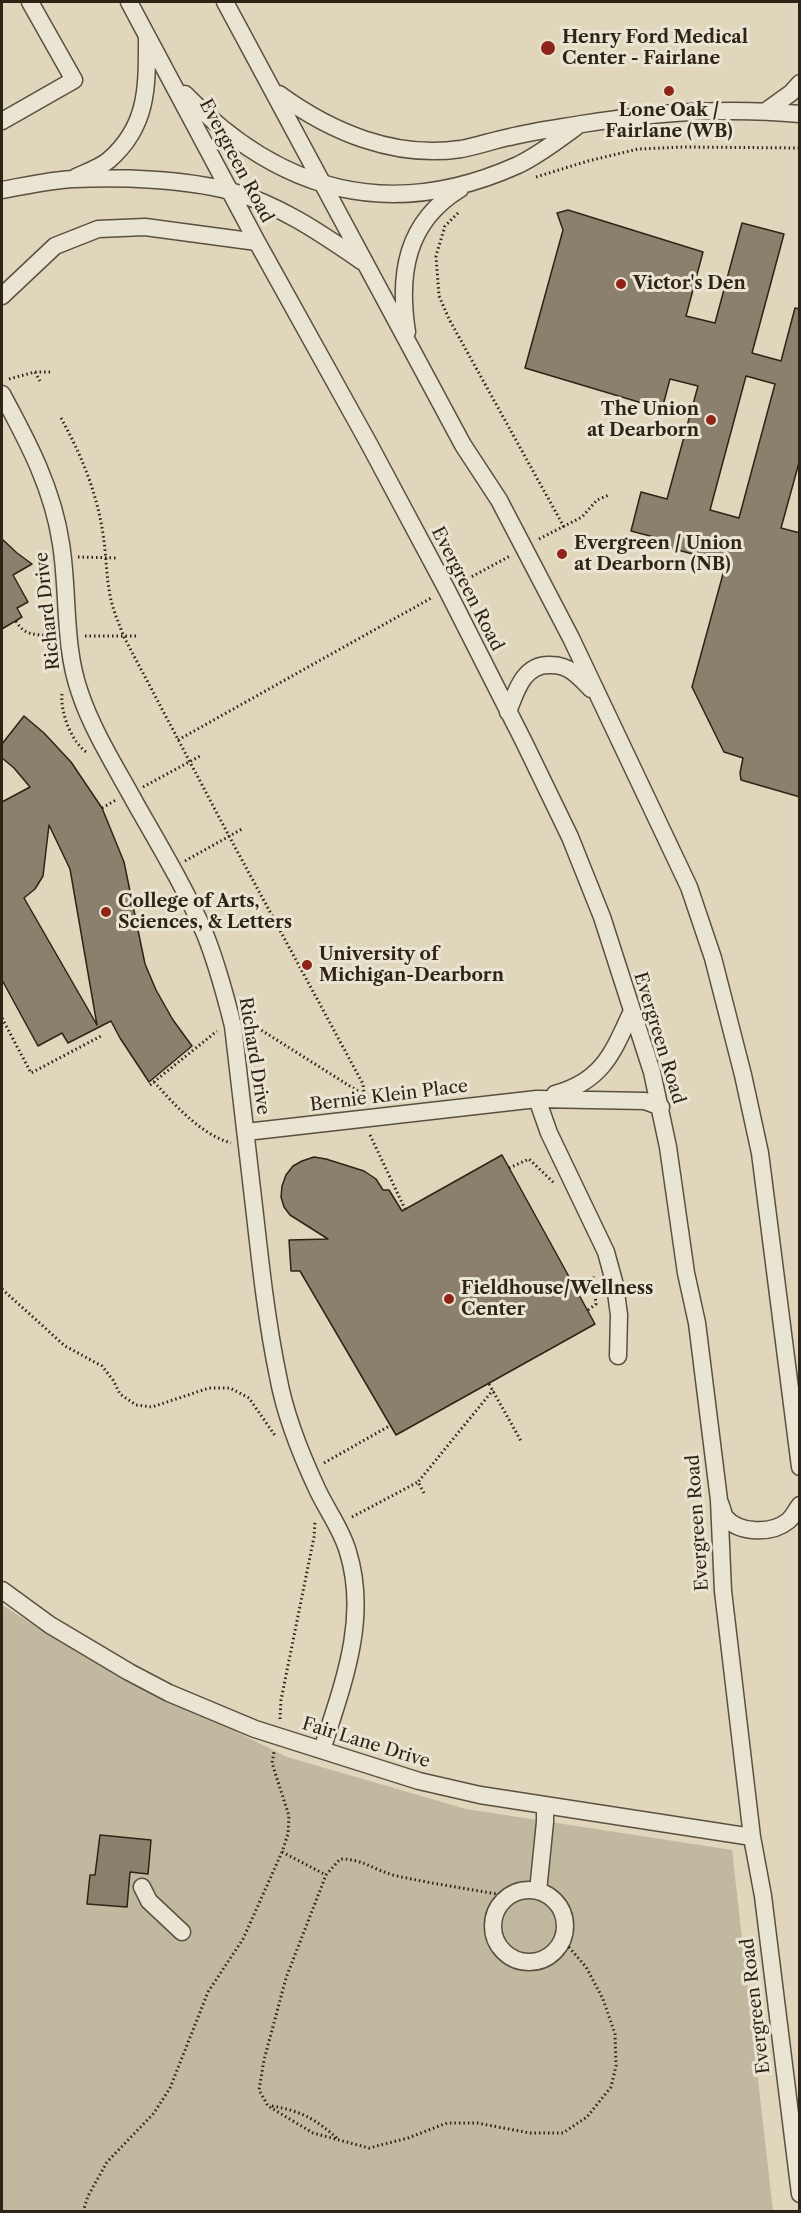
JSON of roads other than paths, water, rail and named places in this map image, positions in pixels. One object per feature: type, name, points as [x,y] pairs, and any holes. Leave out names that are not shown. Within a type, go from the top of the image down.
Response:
[{"type":"street","points":[[2,121],[74,80],[30,2]]},
{"type":"street","name":"Evergreen Road","points":[[129,2],[447,590],[570,837],[602,918],[652,1072],[661,1107],[686,1273],[697,1323],[719,1500],[723,1591],[752,1837],[763,1896],[800,2194]]},
{"type":"street","points":[[225,2],[274,89],[463,445],[499,500],[525,548],[689,887],[713,958],[760,1153],[800,1467]]},
{"type":"street","points":[[73,179],[108,161],[133,134],[143,107],[147,74],[147,35]]},
{"type":"street","points":[[172,81],[219,125],[257,152],[289,170],[324,185],[369,194],[392,195],[429,193],[467,185]]},
{"type":"street","points":[[766,111],[791,93],[800,83]]},
{"type":"street","points":[[274,89],[304,112],[336,129],[369,142],[404,149],[461,149],[512,136],[650,114],[696,110],[800,114]]},
{"type":"street","points":[[409,345],[402,289],[404,269],[409,250],[420,228],[432,212],[450,195],[467,185],[520,164],[582,124]]},
{"type":"street","points":[[2,190],[73,179],[133,180],[197,185],[231,191],[303,223],[367,264]]},
{"type":"street","points":[[2,296],[55,246],[98,229],[145,227],[257,242]]},
{"type":"street","name":"Richard Drive","points":[[4,386],[35,456],[57,516],[62,547],[72,668],[80,695],[94,726],[194,912],[215,960],[232,1026],[241,1138],[278,1380],[290,1422],[309,1471],[343,1536],[353,1569],[356,1621],[352,1653],[322,1750]]},
{"type":"street","points":[[508,712],[516,690],[526,674],[541,664],[557,665],[572,671],[598,695]]},
{"type":"street","name":"Bernie Klein Place","points":[[537,1099],[585,1083],[610,1058],[632,1011]]},
{"type":"street","name":"Bernie Klein Place","points":[[241,1138],[537,1099],[603,1098],[645,1101],[661,1107]]},
{"type":"street","points":[[537,1099],[549,1133],[606,1252],[615,1285],[619,1316],[618,1356]]},
{"type":"street","points":[[719,1500],[726,1517],[738,1526],[756,1530],[772,1529],[788,1521],[800,1505]]},
{"type":"street","name":"Fair Lane Drive","points":[[2,1590],[89,1649],[170,1693],[231,1720],[322,1750],[419,1781],[480,1795],[752,1837]]},
{"type":"street","points":[[538,1891],[545,1806]]},
{"type":"street","points":[[142,1887],[149,1901],[182,1932]]},
{"type":"street","points":[[538,1891],[549,1896],[558,1905],[565,1928],[562,1939],[551,1954],[535,1962],[522,1962],[506,1954],[495,1939],[494,1915],[500,1904],[509,1896],[518,1892],[538,1891]]},
{"type":"street","points":[[795,2163],[800,2137]]},
{"type":"place","name":"Henry Ford Medical Center - Fairlane","points":[[548,48]]},
{"type":"place","name":"Lone Oak / Fairlane (WB)","points":[[669,91]]},
{"type":"place","name":"Victor's Den","points":[[621,284]]},
{"type":"place","name":"The Union at Dearborn","points":[[711,420]]},
{"type":"place","name":"Evergreen / Union at Dearborn (NB)","points":[[562,554]]},
{"type":"place","name":"College of Arts, Sciences, & Letters","points":[[106,912]]},
{"type":"place","name":"University of Michigan-Dearborn","points":[[307,965]]},
{"type":"place","name":"Fieldhouse/Wellness Center","points":[[449,1299]]}]
